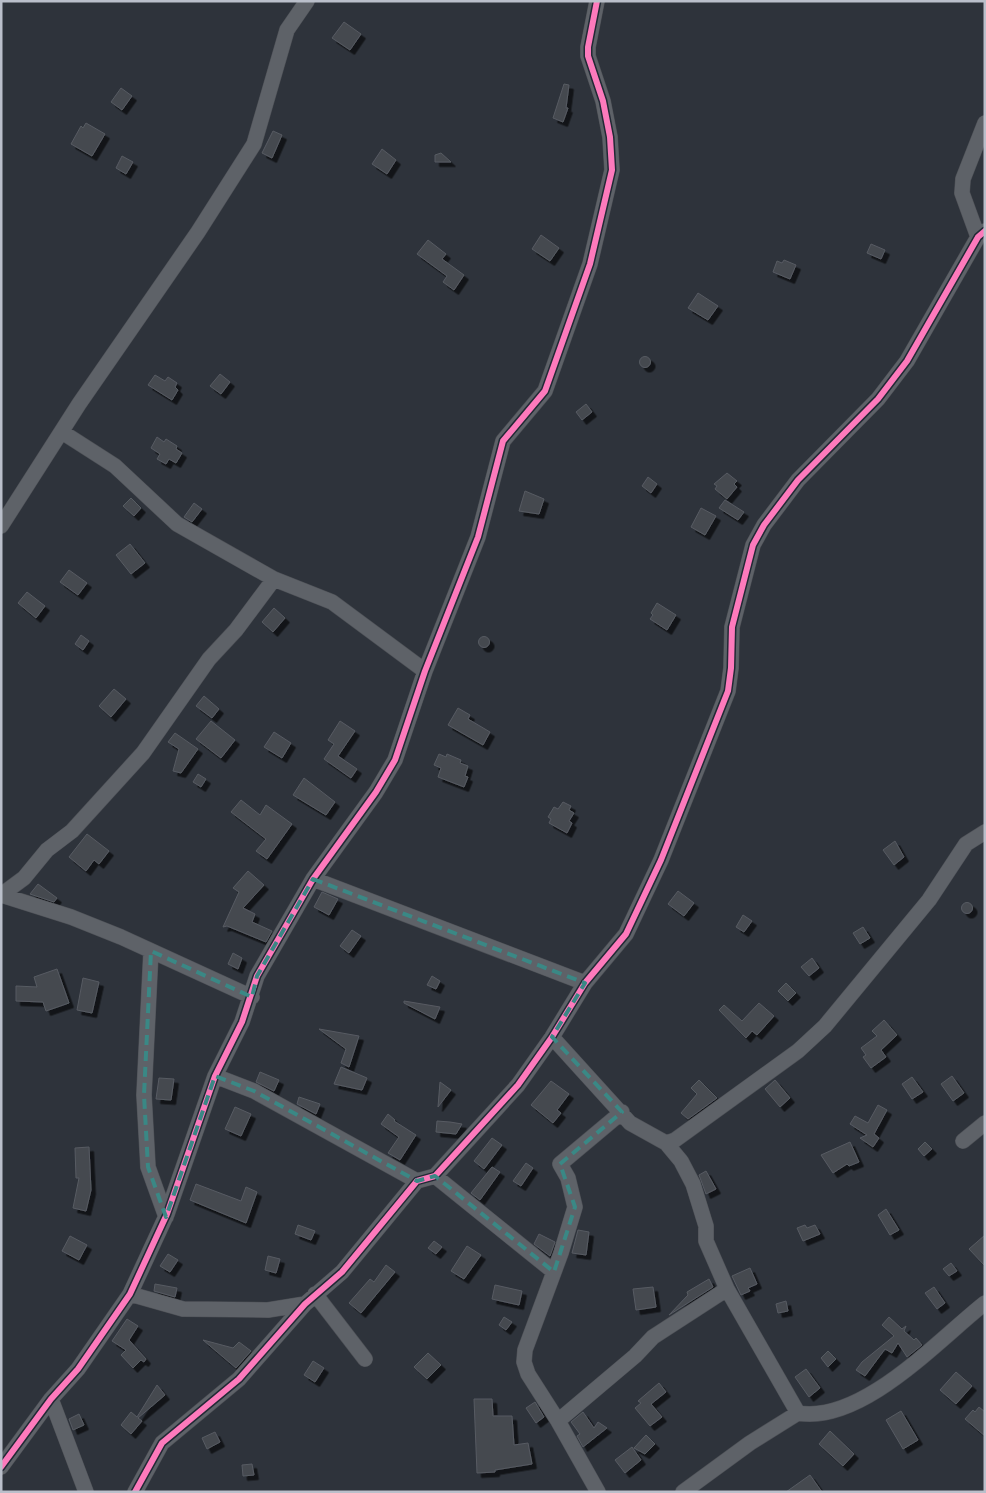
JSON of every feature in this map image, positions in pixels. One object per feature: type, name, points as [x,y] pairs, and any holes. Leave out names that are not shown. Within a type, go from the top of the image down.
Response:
[{"type":"street","points":[[1,526],[62,432],[198,232],[254,144],[287,30],[307,1]]},
{"type":"street","points":[[1,1467],[51,1399],[78,1369],[130,1294],[166,1217],[215,1076],[242,1022],[252,997],[257,976],[313,879],[376,792],[395,760],[425,671],[478,537],[503,441],[545,391],[590,264],[612,170],[610,137],[605,110],[588,56],[596,1]]},
{"type":"street","points":[[135,1492],[162,1443],[239,1379],[310,1299],[342,1272],[417,1181],[435,1176],[518,1085],[552,1037],[585,983],[626,934],[661,860],[728,691],[732,626],[753,545],[764,525],[798,480],[878,399],[907,361],[981,234],[962,193],[963,179],[985,123]]},
{"type":"street","points":[[62,432],[115,466],[177,524],[274,579],[332,602],[425,671]]},
{"type":"street","points":[[1,895],[24,878],[47,850],[78,824],[143,753],[209,659],[236,630],[274,579]]},
{"type":"street","points":[[666,1143],[675,1140],[798,1051],[825,1026],[928,900],[966,844],[985,832]]},
{"type":"street","points":[[313,879],[585,983]]},
{"type":"street","points":[[1,895],[71,917],[151,950],[252,997]]},
{"type":"street","points":[[151,950],[144,1095],[148,1167],[166,1217]]},
{"type":"street","points":[[552,1037],[630,1123],[666,1143],[681,1161],[693,1184],[706,1226],[706,1242],[727,1289],[798,1413]]},
{"type":"street","points":[[215,1076],[254,1091],[417,1181]]},
{"type":"street","points":[[598,1492],[558,1421],[528,1374],[524,1362],[525,1350],[554,1272],[575,1207],[568,1178],[560,1164],[622,1112]]},
{"type":"street","points":[[963,1141],[985,1122]]},
{"type":"street","points":[[435,1176],[554,1272]]},
{"type":"street","points":[[558,1421],[635,1356],[653,1337],[727,1289]]},
{"type":"street","points":[[130,1294],[184,1309],[268,1310],[310,1299]]},
{"type":"street","points":[[310,1299],[365,1359]]},
{"type":"street","points":[[684,1492],[750,1443],[798,1413],[813,1416],[868,1395],[914,1364],[985,1303]]},
{"type":"street","points":[[51,1399],[86,1492]]},
{"type":"highlighted area","points":[[313,879],[585,983],[552,1037],[622,1112],[560,1164],[575,1207],[554,1272],[435,1176],[417,1181],[254,1091],[215,1076],[166,1217],[148,1167],[144,1095],[151,951],[252,997],[257,976]]},
{"type":"building","points":[[344,22],[361,34],[350,50],[332,38]]},
{"type":"building","points":[[564,84],[569,85],[566,108],[568,108],[563,122],[553,118]]},
{"type":"building","points":[[121,88],[132,96],[122,110],[111,102]]},
{"type":"building","points":[[86,123],[105,134],[92,156],[71,144],[81,126],[83,128]]},
{"type":"building","points":[[273,131],[282,135],[272,158],[262,153]]},
{"type":"building","points":[[382,149],[396,160],[387,174],[372,164]]},
{"type":"building","points":[[441,153],[451,162],[435,162],[435,155]]},
{"type":"building","points":[[122,156],[133,162],[126,174],[116,168]]},
{"type":"building","points":[[541,235],[559,248],[550,261],[532,249]]},
{"type":"building","points":[[428,240],[446,254],[442,259],[464,275],[454,290],[443,282],[447,276],[417,254]]},
{"type":"building","points":[[871,244],[885,250],[881,259],[867,253]]},
{"type":"building","points":[[784,260],[796,265],[790,279],[773,272],[777,261],[782,263]]},
{"type":"building","points":[[698,293],[718,306],[708,320],[688,308]]},
{"type":"building","points":[[643,357],[647,357],[650,362],[649,366],[643,367],[640,364],[640,360]]},
{"type":"building","points":[[220,374],[230,382],[221,394],[210,386]]},
{"type":"building","points":[[155,375],[165,381],[168,377],[177,383],[175,387],[178,390],[172,400],[148,385]]},
{"type":"building","points":[[586,404],[592,412],[582,420],[576,412]]},
{"type":"building","points":[[157,437],[164,442],[166,439],[177,446],[176,449],[182,453],[176,463],[169,459],[166,464],[157,459],[160,454],[151,448]]},
{"type":"building","points":[[727,473],[737,481],[734,484],[737,487],[727,499],[715,489],[717,486],[714,484]]},
{"type":"building","points":[[648,477],[657,484],[651,493],[642,486]]},
{"type":"building","points":[[525,491],[544,499],[539,514],[519,511]]},
{"type":"building","points":[[131,498],[141,508],[134,516],[123,506]]},
{"type":"building","points":[[725,500],[744,512],[738,520],[719,508]]},
{"type":"building","points":[[194,503],[202,509],[192,522],[184,517]]},
{"type":"building","points":[[701,508],[716,516],[705,535],[691,527]]},
{"type":"building","points":[[130,544],[145,563],[131,574],[116,555]]},
{"type":"building","points":[[69,570],[87,583],[78,595],[60,582]]},
{"type":"building","points":[[27,592],[45,606],[36,618],[18,603]]},
{"type":"building","points":[[657,603],[676,615],[667,630],[650,619]]},
{"type":"building","points":[[274,608],[285,618],[273,632],[262,622]]},
{"type":"building","points":[[81,635],[89,641],[83,650],[75,644]]},
{"type":"building","points":[[484,636],[490,642],[484,648],[478,642]]},
{"type":"building","points":[[114,689],[126,699],[111,717],[99,706]]},
{"type":"building","points":[[204,696],[219,709],[212,718],[196,706]]},
{"type":"building","points":[[458,708],[470,715],[468,719],[490,732],[483,745],[448,725]]},
{"type":"building","points":[[211,721],[235,740],[221,758],[196,739]]},
{"type":"building","points":[[340,721],[355,731],[338,756],[357,769],[351,778],[324,759],[334,744],[328,740]]},
{"type":"building","points":[[274,732],[291,743],[282,758],[264,747]]},
{"type":"building","points":[[175,733],[198,749],[181,773],[173,771],[179,749],[168,742]]},
{"type":"building","points":[[439,754],[446,757],[447,754],[461,760],[460,763],[468,766],[465,776],[468,777],[464,787],[438,777],[441,768],[434,765]]},
{"type":"building","points":[[198,774],[206,779],[201,787],[193,782]]},
{"type":"building","points":[[304,778],[335,802],[326,815],[293,795]]},
{"type":"building","points":[[241,800],[260,815],[266,805],[292,824],[267,859],[256,851],[266,839],[231,812]]},
{"type":"building","points":[[563,802],[571,806],[569,810],[574,813],[569,821],[572,823],[567,833],[549,823],[551,819],[548,817],[554,807],[558,809]]},
{"type":"building","points":[[87,834],[109,851],[99,864],[94,860],[86,871],[69,857]]},
{"type":"building","points":[[895,841],[904,857],[894,865],[883,850]]},
{"type":"building","points":[[248,871],[264,885],[243,908],[255,914],[252,922],[272,931],[266,942],[227,926],[223,927],[239,892],[233,888]]},
{"type":"building","points":[[38,884],[57,898],[54,902],[30,894]]},
{"type":"building","points":[[678,891],[694,903],[684,916],[668,904]]},
{"type":"building","points":[[322,892],[338,899],[329,915],[314,907]]},
{"type":"building","points":[[965,903],[969,903],[972,908],[971,912],[965,913],[962,910],[962,906]]},
{"type":"building","points":[[743,915],[752,921],[744,932],[736,927]]},
{"type":"building","points":[[863,927],[870,938],[860,944],[853,933]]},
{"type":"building","points":[[352,930],[361,936],[349,953],[340,946]]},
{"type":"building","points":[[233,953],[242,958],[238,969],[228,964]]},
{"type":"building","points":[[812,958],[819,968],[809,976],[801,967]]},
{"type":"building","points":[[57,969],[69,1003],[46,1011],[43,1002],[16,1001],[16,986],[37,987],[34,977]]},
{"type":"building","points":[[432,976],[440,981],[436,989],[427,985]]},
{"type":"building","points":[[83,978],[99,982],[92,1013],[77,1010]]},
{"type":"building","points":[[786,983],[796,993],[788,1001],[778,991]]},
{"type":"building","points":[[404,1001],[440,1007],[435,1019],[404,1003]]},
{"type":"building","points":[[759,1003],[774,1016],[757,1035],[752,1031],[746,1038],[719,1010],[724,1005],[742,1021]]},
{"type":"building","points":[[884,1020],[897,1035],[881,1050],[886,1057],[871,1068],[863,1057],[866,1055],[861,1048],[877,1036],[872,1031]]},
{"type":"building","points":[[319,1029],[359,1036],[349,1067],[341,1063],[346,1049]]},
{"type":"building","points":[[341,1067],[367,1078],[362,1090],[334,1084]]},
{"type":"building","points":[[260,1072],[279,1080],[274,1091],[256,1082]]},
{"type":"building","points":[[952,1076],[964,1093],[953,1101],[941,1084]]},
{"type":"building","points":[[912,1077],[923,1092],[912,1099],[902,1084]]},
{"type":"building","points":[[159,1078],[174,1079],[171,1100],[156,1099]]},
{"type":"building","points":[[699,1080],[717,1098],[688,1119],[681,1113],[697,1094],[691,1088]]},
{"type":"building","points":[[775,1080],[790,1098],[780,1107],[765,1089]]},
{"type":"building","points":[[551,1081],[569,1094],[557,1110],[561,1113],[553,1123],[531,1105]]},
{"type":"building","points":[[440,1082],[451,1090],[438,1107]]},
{"type":"building","points":[[299,1097],[320,1104],[316,1114],[297,1104]]},
{"type":"building","points":[[878,1105],[887,1110],[874,1134],[879,1138],[873,1147],[860,1138],[867,1135],[850,1124],[855,1116],[868,1123]]},
{"type":"building","points":[[235,1107],[251,1114],[241,1136],[225,1129]]},
{"type":"building","points":[[388,1114],[394,1121],[416,1135],[400,1160],[388,1153],[399,1137],[381,1124]]},
{"type":"building","points":[[437,1121],[462,1124],[456,1134],[436,1132]]},
{"type":"building","points":[[492,1138],[502,1145],[484,1169],[474,1161]]},
{"type":"building","points":[[850,1142],[859,1162],[849,1166],[847,1164],[833,1173],[821,1155]]},
{"type":"building","points":[[925,1142],[932,1149],[924,1156],[918,1149]]},
{"type":"building","points":[[89,1147],[91,1190],[86,1211],[73,1208],[79,1178],[76,1178],[75,1148]]},
{"type":"building","points":[[526,1163],[533,1168],[521,1186],[513,1181]]},
{"type":"building","points":[[492,1167],[500,1172],[480,1200],[471,1193]]},
{"type":"building","points":[[706,1171],[716,1189],[706,1194],[699,1175]]},
{"type":"building","points":[[196,1184],[241,1201],[246,1187],[257,1192],[246,1223],[190,1200]]},
{"type":"building","points":[[886,1209],[899,1230],[890,1235],[878,1215]]},
{"type":"building","points":[[298,1225],[315,1231],[311,1240],[295,1234]]},
{"type":"building","points":[[805,1225],[807,1228],[815,1225],[820,1234],[803,1241],[797,1228]]},
{"type":"building","points":[[578,1230],[589,1232],[586,1255],[572,1253]]},
{"type":"building","points":[[539,1234],[555,1242],[550,1256],[534,1244]]},
{"type":"building","points":[[985,1235],[985,1266],[969,1249]]},
{"type":"building","points":[[70,1236],[87,1245],[79,1260],[62,1251]]},
{"type":"building","points":[[434,1241],[442,1247],[436,1254],[428,1248]]},
{"type":"building","points":[[467,1246],[481,1255],[464,1279],[451,1271]]},
{"type":"building","points":[[168,1254],[178,1260],[170,1272],[160,1266]]},
{"type":"building","points":[[268,1256],[280,1259],[276,1273],[265,1270]]},
{"type":"building","points":[[951,1263],[957,1271],[949,1276],[943,1269]]},
{"type":"building","points":[[386,1265],[395,1272],[361,1313],[349,1303],[370,1279],[374,1282]]},
{"type":"building","points":[[750,1268],[757,1284],[748,1288],[750,1291],[741,1295],[732,1276]]},
{"type":"building","points":[[709,1279],[713,1287],[669,1315],[688,1295],[687,1292]]},
{"type":"building","points":[[155,1284],[177,1288],[175,1297],[154,1291]]},
{"type":"building","points":[[495,1285],[522,1291],[519,1305],[492,1299]]},
{"type":"building","points":[[653,1287],[656,1307],[636,1310],[633,1289]]},
{"type":"building","points":[[934,1287],[945,1303],[937,1309],[925,1293]]},
{"type":"building","points":[[786,1301],[788,1311],[778,1313],[776,1304]]},
{"type":"building","points":[[504,1317],[512,1322],[506,1330],[499,1325]]},
{"type":"building","points":[[889,1317],[902,1329],[906,1326],[904,1331],[914,1340],[916,1338],[922,1345],[907,1357],[898,1343],[892,1353],[885,1349],[865,1376],[856,1370],[862,1362],[894,1336],[882,1325]]},
{"type":"building","points":[[127,1319],[138,1326],[129,1340],[146,1359],[144,1362],[141,1360],[133,1368],[121,1355],[126,1350],[112,1341]]},
{"type":"building","points":[[203,1340],[233,1348],[239,1342],[251,1351],[236,1368]]},
{"type":"building","points":[[828,1351],[836,1359],[828,1367],[821,1358]]},
{"type":"building","points":[[428,1353],[441,1365],[427,1379],[414,1367]]},
{"type":"building","points":[[313,1361],[324,1368],[315,1382],[304,1375]]},
{"type":"building","points":[[806,1369],[820,1388],[809,1397],[795,1377]]},
{"type":"building","points":[[956,1372],[972,1386],[956,1404],[940,1390]]},
{"type":"building","points":[[659,1383],[666,1392],[651,1404],[662,1417],[650,1426],[635,1408],[641,1403],[638,1401]]},
{"type":"building","points":[[157,1385],[165,1395],[138,1418],[142,1421],[131,1434],[121,1425],[131,1412],[137,1417]]},
{"type":"building","points":[[474,1399],[492,1399],[493,1416],[512,1416],[514,1445],[528,1443],[532,1464],[495,1470],[495,1472],[477,1473]]},
{"type":"building","points":[[535,1402],[544,1417],[536,1423],[526,1408]]},
{"type":"building","points":[[979,1407],[985,1412],[985,1436],[965,1419],[973,1410],[975,1412]]},
{"type":"building","points":[[901,1411],[918,1440],[903,1449],[886,1420]]},
{"type":"building","points":[[583,1412],[594,1428],[598,1422],[607,1428],[583,1447],[577,1436],[580,1434],[571,1422]]},
{"type":"building","points":[[79,1414],[84,1425],[73,1430],[69,1419]]},
{"type":"building","points":[[830,1431],[854,1454],[843,1466],[819,1444]]},
{"type":"building","points":[[215,1432],[220,1442],[207,1449],[202,1438]]},
{"type":"building","points":[[646,1435],[655,1444],[645,1454],[634,1448]]},
{"type":"building","points":[[632,1447],[641,1460],[625,1473],[615,1460]]},
{"type":"building","points":[[252,1464],[254,1475],[243,1476],[242,1465]]},
{"type":"building","points":[[810,1475],[822,1492],[786,1492]]},
{"type":"cycle path","points":[[1,1467],[51,1399],[78,1369],[130,1294],[167,1214],[215,1076],[242,1022],[257,976],[313,879],[376,792],[395,760],[425,671],[478,537],[503,441],[545,391],[590,264],[612,170],[610,137],[603,101],[588,56],[597,1]]},
{"type":"cycle path","points":[[135,1492],[162,1443],[239,1379],[305,1304],[342,1272],[417,1181],[435,1176],[518,1085],[552,1037],[585,983],[626,934],[661,860],[728,691],[731,668],[732,627],[753,545],[764,525],[798,480],[878,399],[907,361],[978,237],[985,231]]}]
